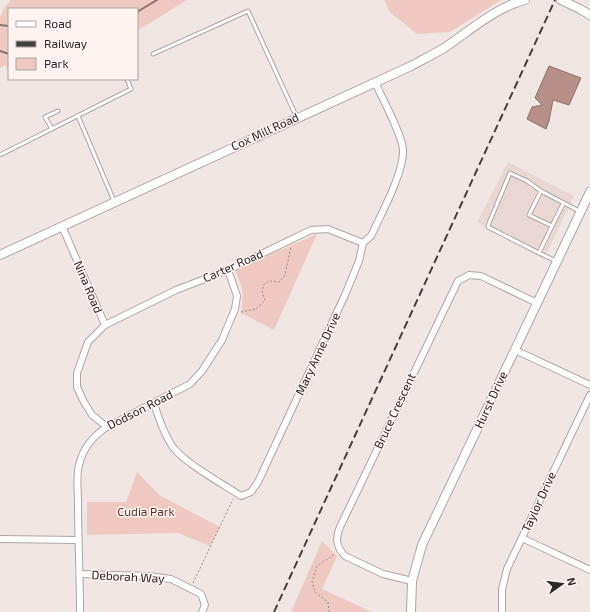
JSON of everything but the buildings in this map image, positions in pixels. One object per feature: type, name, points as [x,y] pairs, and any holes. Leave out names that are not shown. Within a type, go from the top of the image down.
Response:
[{"type":"street","name":"Cox Mill Road","points":[[0,255],[411,66],[442,49],[497,12],[524,0]]},
{"type":"street","points":[[561,0],[580,8],[590,15]]},
{"type":"street","name":"Mary Anne Drive","points":[[236,493],[240,496],[251,492],[258,482],[345,295],[359,261],[364,243],[371,236],[400,170],[403,150],[398,134],[375,82]]},
{"type":"street","name":"Hurst Drive","points":[[411,612],[412,581],[422,545],[590,192]]},
{"type":"street","name":"Nina Road","points":[[62,226],[105,325],[88,342],[77,373],[77,387],[92,415],[107,426]]},
{"type":"street","name":"Carter Road","points":[[105,325],[176,290],[228,270],[310,230],[328,229],[364,243]]},
{"type":"street","name":"Dodson Road","points":[[80,612],[78,466],[84,449],[96,434],[107,426],[190,384],[202,371],[222,340],[235,309],[237,296],[228,270]]},
{"type":"street","name":"Bruce Crescent","points":[[412,581],[383,574],[345,556],[341,552],[336,542],[337,533],[458,281],[469,275],[477,275],[537,303]]},
{"type":"street","points":[[515,350],[590,385]]},
{"type":"street","name":"Taylor Drive","points":[[502,612],[501,600],[504,579],[590,395]]},
{"type":"street","points":[[154,403],[159,418],[173,446],[185,458],[236,493]]},
{"type":"street","points":[[522,538],[590,570]]},
{"type":"street","points":[[0,539],[78,540]]},
{"type":"street","name":"Deborah Way","points":[[80,574],[149,576],[171,579],[201,594],[205,605],[202,612]]},
{"type":"lane","points":[[153,54],[248,11],[297,118]]},
{"type":"lane","points":[[0,153],[52,129],[131,89],[127,80]]},
{"type":"lane","points":[[52,129],[45,117],[58,111]]},
{"type":"lane","points":[[78,116],[114,202]]},
{"type":"lane","points":[[557,261],[488,227],[510,173],[527,181],[563,204],[581,212]]},
{"type":"lane","points":[[541,191],[529,215],[552,226]]},
{"type":"lane","points":[[539,253],[563,204]]},
{"type":"path","points":[[233,314],[256,309],[265,301],[262,291],[264,284],[269,281],[279,282],[285,274],[292,239]]},
{"type":"path","points":[[190,589],[236,493]]},
{"type":"path","points":[[329,612],[328,602],[315,592],[312,582],[317,566],[336,553]]},
{"type":"shaded area","points":[[549,66],[581,78],[569,105],[553,100],[546,129],[527,119],[532,107],[542,105],[535,98]]},
{"type":"shaded area","points":[[508,162],[574,196],[544,259],[477,222]]},
{"type":"green space","points":[[11,0],[187,0],[138,30],[138,8],[8,8],[8,70],[5,65],[0,68],[0,17],[5,7]]},
{"type":"green space","points":[[384,0],[501,0],[450,32],[417,34],[390,12]]},
{"type":"green space","points":[[317,234],[274,330],[241,313],[242,291],[235,270]]},
{"type":"green space","name":"Cudia Park","points":[[137,472],[159,495],[220,527],[210,546],[178,533],[87,535],[87,502],[126,502]]},
{"type":"green space","points":[[322,541],[337,556],[322,589],[372,612],[291,612]]},
{"type":"waterway","points":[[138,11],[157,0]]},
{"type":"waterway","points":[[0,25],[8,26]]},
{"type":"waterway","points":[[0,51],[8,54]]},
{"type":"railway","points":[[274,612],[555,0]]}]
